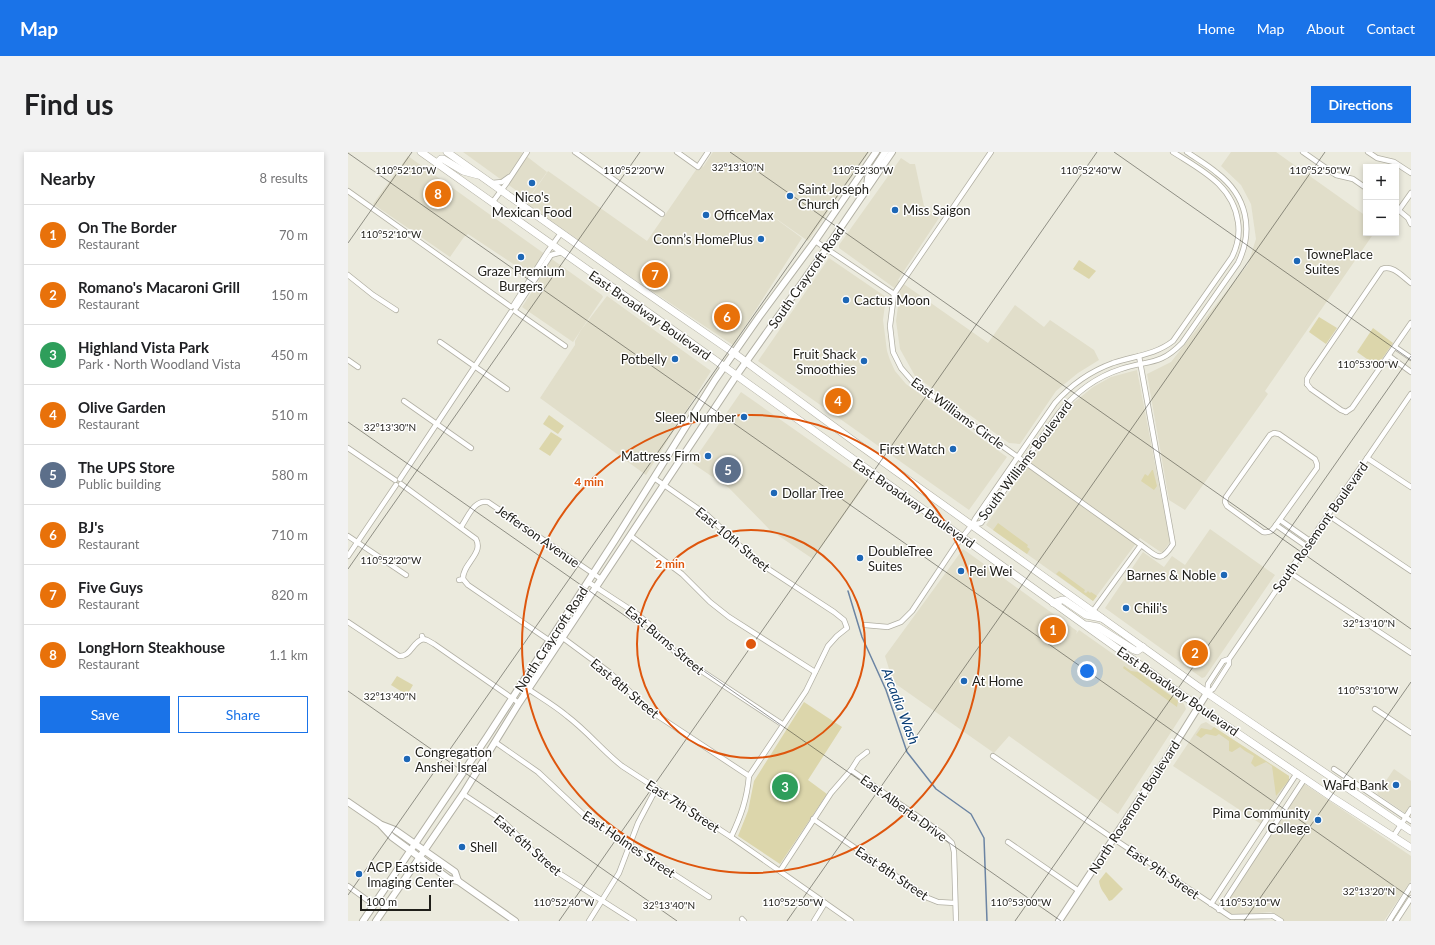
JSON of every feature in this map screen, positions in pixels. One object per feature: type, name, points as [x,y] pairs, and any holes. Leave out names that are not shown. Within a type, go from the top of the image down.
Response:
[{"type":"main road","name":"East Broadway Boulevard","points":[[421,152],[1199,707],[1411,848]]},
{"type":"main road","name":"East Broadway Boulevard","points":[[447,152],[734,353],[1207,693],[1411,831]]},
{"type":"main road","name":"South Craycroft Road","points":[[734,353],[815,241],[876,152]]},
{"type":"main road","points":[[866,189],[868,178],[885,152]]},
{"type":"main road","name":"South Craycroft Road","points":[[746,362],[892,152]]},
{"type":"main road","points":[[437,163],[443,159],[463,171],[480,176]]},
{"type":"main road","name":"North Craycroft Road","points":[[363,921],[466,770],[594,574],[694,413],[734,353]]},
{"type":"main road","name":"North Craycroft Road","points":[[376,921],[463,794],[519,703],[746,362]]},
{"type":"main road","points":[[1053,603],[1064,600],[1086,614],[1105,619]]},
{"type":"main road","points":[[1085,625],[1098,626],[1134,650],[1137,651],[1143,647]]},
{"type":"main road","name":"North Rosemont Boulevard","points":[[1059,921],[1207,693]]},
{"type":"main road","points":[[348,802],[380,824],[395,830],[455,872],[458,881]]},
{"type":"main road","points":[[380,824],[392,837],[449,879],[458,881],[515,921]]},
{"type":"street","points":[[492,203],[527,152]]},
{"type":"street","points":[[575,152],[662,214]]},
{"type":"street","points":[[677,152],[698,167],[708,152]]},
{"type":"street","name":"East Williams Circle","points":[[991,152],[894,294],[890,326],[893,352],[901,368],[914,383],[1156,556],[1163,557],[1173,544],[1139,356]]},
{"type":"street","name":"South Williams Boulevard","points":[[972,525],[1055,403],[1078,382],[1102,367],[1159,350],[1173,341],[1178,336],[1232,257],[1239,238],[1239,228],[1236,208],[1232,200],[1214,179],[1173,152]]},
{"type":"street","name":"South Williams Boulevard","points":[[972,525],[981,523],[1059,413],[1080,391],[1109,373],[1141,364],[1152,363],[1167,356],[1182,343],[1238,264],[1246,240],[1246,219],[1240,201],[1236,193],[1217,172],[1187,152]]},
{"type":"street","points":[[1303,152],[1336,175],[1353,179],[1363,186]]},
{"type":"street","points":[[1368,152],[1377,158],[1394,162],[1411,173]]},
{"type":"street","points":[[490,183],[502,182],[513,173]]},
{"type":"street","points":[[348,191],[565,346]]},
{"type":"street","points":[[1399,208],[1411,193]]},
{"type":"street","points":[[1399,210],[1408,218],[1411,224]]},
{"type":"street","points":[[348,556],[528,287],[542,265],[552,245],[561,233]]},
{"type":"street","points":[[815,241],[894,294]]},
{"type":"street","points":[[542,265],[551,255],[562,252]]},
{"type":"street","points":[[1411,282],[1391,268],[1385,267],[1310,374],[1305,384],[1346,414],[1352,408],[1411,323]]},
{"type":"street","points":[[348,275],[373,295],[396,310]]},
{"type":"street","points":[[440,342],[507,389]]},
{"type":"street","points":[[1395,347],[1411,358]]},
{"type":"street","points":[[1389,356],[1411,372]]},
{"type":"street","points":[[348,360],[358,367]]},
{"type":"street","name":"South Rosemont Boulevard","points":[[1207,693],[1208,684],[1223,661],[1229,659],[1411,394]]},
{"type":"street","points":[[404,401],[471,448]]},
{"type":"street","points":[[1405,402],[1411,406]]},
{"type":"street","points":[[1274,433],[1279,434],[1315,459],[1317,464],[1317,468],[1276,525],[1272,531],[1267,533],[1263,532],[1227,506],[1224,502],[1270,435],[1274,433]]},
{"type":"street","points":[[348,448],[398,482],[476,539],[478,546],[476,552],[464,570],[461,579],[550,641]]},
{"type":"street","points":[[1367,458],[1411,488]]},
{"type":"street","name":"East 10th Street","points":[[654,478],[707,515],[756,561],[844,620],[848,628],[836,636],[828,646],[815,672]]},
{"type":"street","name":"Jefferson Avenue","points":[[461,527],[477,504],[484,501],[488,502],[601,580]]},
{"type":"street","points":[[1328,515],[1411,571]]},
{"type":"street","points":[[1280,520],[1310,541]]},
{"type":"street","points":[[865,625],[888,627],[901,622],[912,611],[972,525]]},
{"type":"street","points":[[1276,525],[1306,546]]},
{"type":"street","points":[[348,536],[406,575]]},
{"type":"street","points":[[631,536],[682,574],[710,602],[729,617],[815,672],[806,691],[782,724],[749,776],[748,791],[742,813],[730,837]]},
{"type":"street","points":[[1093,611],[1141,545]]},
{"type":"street","points":[[1289,572],[1411,653]]},
{"type":"street","name":"East Burns Street","points":[[588,582],[637,614],[649,624],[677,654],[782,724]]},
{"type":"street","points":[[348,622],[396,654],[403,656],[408,654],[423,637],[519,703]]},
{"type":"street","name":"East 8th Street","points":[[563,638],[609,672],[649,710],[749,776]]},
{"type":"street","name":"East 7th Street","points":[[521,684],[567,715],[579,725],[608,755],[622,766],[730,837],[851,921]]},
{"type":"street","points":[[1375,709],[1411,733]]},
{"type":"street","name":"East Holmes Street","points":[[495,742],[538,772],[586,817],[709,897]]},
{"type":"street","points":[[780,871],[813,819],[833,791],[851,770],[858,758],[867,752]]},
{"type":"street","name":"East 9th Street","points":[[993,756],[1113,839],[1231,917],[1273,916],[1281,921]]},
{"type":"street","points":[[1334,769],[1411,821]]},
{"type":"street","name":"East Alberta Drive","points":[[851,770],[942,834],[952,843],[954,852],[956,921]]},
{"type":"street","points":[[1211,904],[1297,773]]},
{"type":"street","points":[[1219,910],[1305,778]]},
{"type":"street","points":[[589,921],[619,873],[638,823],[656,789]]},
{"type":"street","name":"East 6th Street","points":[[463,794],[502,820],[554,870],[634,921]]},
{"type":"street","points":[[1393,837],[1411,809]]},
{"type":"street","name":"East 8th Street","points":[[813,819],[928,898],[938,902],[955,903]]},
{"type":"street","points":[[1008,842],[1079,891]]},
{"type":"street","points":[[348,886],[374,905]]},
{"type":"street","points":[[1388,921],[1411,886]]},
{"type":"street","points":[[1396,921],[1411,898]]},
{"type":"street","points":[[1402,900],[1407,904]]},
{"type":"street","points":[[814,921],[825,904]]},
{"type":"shaded area","points":[[463,152],[521,152],[547,172],[528,199]]},
{"type":"shaded area","points":[[713,152],[869,152],[808,241],[761,208],[802,238],[733,345],[625,273],[526,203],[548,171],[647,241],[700,164],[703,167]]},
{"type":"shaded area","points":[[1231,152],[1276,152],[1363,214],[1363,236],[1372,236],[1265,391],[1268,394],[1185,510],[1169,500],[1147,374],[1171,362],[1248,264],[1256,239],[1251,204],[1241,185],[1221,166]]},
{"type":"shaded area","points":[[408,156],[602,295],[603,297],[573,342],[522,307],[539,281],[468,234],[464,237],[450,257],[373,204]]},
{"type":"shaded area","points":[[901,158],[910,164],[915,164],[924,206],[939,218],[898,280],[988,343],[1015,305],[1044,327],[1050,320],[1094,350],[1099,360],[1078,373],[1056,391],[1020,444],[1009,443],[915,376],[900,349],[896,321],[900,292],[839,248],[839,245]]},
{"type":"shaded area","points":[[829,258],[886,297],[883,320],[887,351],[895,371],[906,384],[1007,457],[969,510],[758,361]]},
{"type":"shaded area","points":[[1079,260],[1096,271],[1089,279],[1073,269]]},
{"type":"shaded area","points":[[607,296],[711,371],[646,475],[540,398],[575,345],[575,341],[581,330]]},
{"type":"shaded area","points":[[1319,317],[1337,328],[1326,344],[1309,332]]},
{"type":"shaded area","points":[[1373,328],[1393,343],[1377,366],[1357,352]]},
{"type":"shaded area","points":[[1137,370],[1170,542],[1162,553],[1140,538],[1093,601],[986,525],[1072,404],[1093,387],[1111,377]]},
{"type":"shaded area","points":[[741,392],[868,481],[813,559],[770,530],[729,488],[692,463]]},
{"type":"shaded area","points":[[549,415],[564,426],[558,434],[543,424]]},
{"type":"shaded area","points":[[551,432],[562,439],[550,456],[539,449]]},
{"type":"shaded area","points":[[1152,470],[1157,486],[1154,490],[1141,481],[1145,474],[1148,476]]},
{"type":"shaded area","points":[[998,523],[1028,545],[1027,547],[1030,549],[1027,554],[993,530]]},
{"type":"shaded area","points":[[1210,529],[1275,575],[1205,677],[1202,678],[1105,608],[1143,552],[1164,567],[1172,556],[1185,565]]},
{"type":"shaded area","points":[[963,549],[1077,631],[1076,634],[1079,630],[1184,704],[1186,709],[1118,814],[1009,736],[994,753],[893,682],[885,656]]},
{"type":"shaded area","points":[[1059,571],[1085,590],[1084,592],[1086,593],[1088,591],[1097,596],[1093,601],[1056,574]]},
{"type":"shaded area","points":[[1124,666],[1131,671],[1138,672],[1178,701],[1177,707],[1123,668]]},
{"type":"shaded area","points":[[397,676],[413,685],[407,695],[391,685]]},
{"type":"shaded area","points":[[804,702],[842,727],[808,780],[827,794],[780,864],[738,836],[748,811],[754,781]]},
{"type":"shaded area","points":[[1206,722],[1289,776],[1289,781],[1261,824],[1173,766],[1201,724]]},
{"type":"shaded area","points":[[1214,727],[1289,776],[1289,780],[1276,796],[1272,766],[1266,762],[1255,767],[1251,763],[1254,756],[1240,747],[1232,752],[1229,751],[1229,741],[1219,734],[1216,736],[1206,734],[1201,738],[1196,735],[1201,728],[1211,730]]},
{"type":"shaded area","points":[[1394,769],[1411,781],[1411,817],[1377,794]]},
{"type":"shaded area","name":"Pima Community College","points":[[1303,783],[1411,856],[1411,881],[1384,921],[1284,921],[1271,912],[1232,915],[1221,909]]},
{"type":"shaded area","points":[[1106,872],[1123,889],[1109,901],[1099,881]]},
{"type":"waterway","name":"Arcadia Wash","points":[[848,591],[862,637],[886,690],[907,752],[936,789],[971,814],[984,838],[987,921]]},
{"type":"place","name":"Nico's Mexican Food","points":[[532,183]]},
{"type":"place","name":"LongHorn Steakhouse","points":[[438,194]]},
{"type":"place","name":"Saint Joseph Church","points":[[790,196]]},
{"type":"place","name":"Miss Saigon","points":[[895,210]]},
{"type":"place","name":"OfficeMax","points":[[706,215]]},
{"type":"place","name":"Conn’s HomePlus","points":[[761,239]]},
{"type":"place","name":"Graze Premium Burgers","points":[[521,257]]},
{"type":"place","name":"TownePlace Suites","points":[[1297,261]]},
{"type":"place","name":"Five Guys","points":[[655,275]]},
{"type":"place","name":"Cactus Moon","points":[[846,300]]},
{"type":"place","name":"BJ's","points":[[727,317]]},
{"type":"place","name":"Potbelly","points":[[675,359]]},
{"type":"place","name":"Fruit Shack Smoothies","points":[[864,361]]},
{"type":"place","name":"Olive Garden","points":[[838,401]]},
{"type":"place","name":"Sleep Number","points":[[744,417]]},
{"type":"place","name":"First Watch","points":[[953,449]]},
{"type":"place","name":"Mattress Firm","points":[[708,456]]},
{"type":"place","name":"The UPS Store","points":[[728,470]]},
{"type":"place","name":"Dollar Tree","points":[[774,493]]},
{"type":"place","name":"DoubleTree Suites","points":[[860,558]]},
{"type":"place","name":"Pei Wei","points":[[961,571]]},
{"type":"place","name":"Barnes & Noble","points":[[1224,575]]},
{"type":"place","name":"Chili's","points":[[1126,608]]},
{"type":"place","name":"On The Border","points":[[1053,630]]},
{"type":"place","name":"Romano's Macaroni Grill","points":[[1195,653]]},
{"type":"place","name":"At Home","points":[[964,681]]},
{"type":"place","name":"Congregation Anshei Isreal","points":[[407,759]]},
{"type":"place","name":"WaFd Bank","points":[[1396,785]]},
{"type":"place","name":"Highland Vista Park","points":[[785,787]]},
{"type":"place","name":"Pima Community College","points":[[1318,820]]},
{"type":"place","name":"Shell","points":[[462,847]]},
{"type":"place","name":"ACP Eastside Imaging Center","points":[[359,874]]}]
